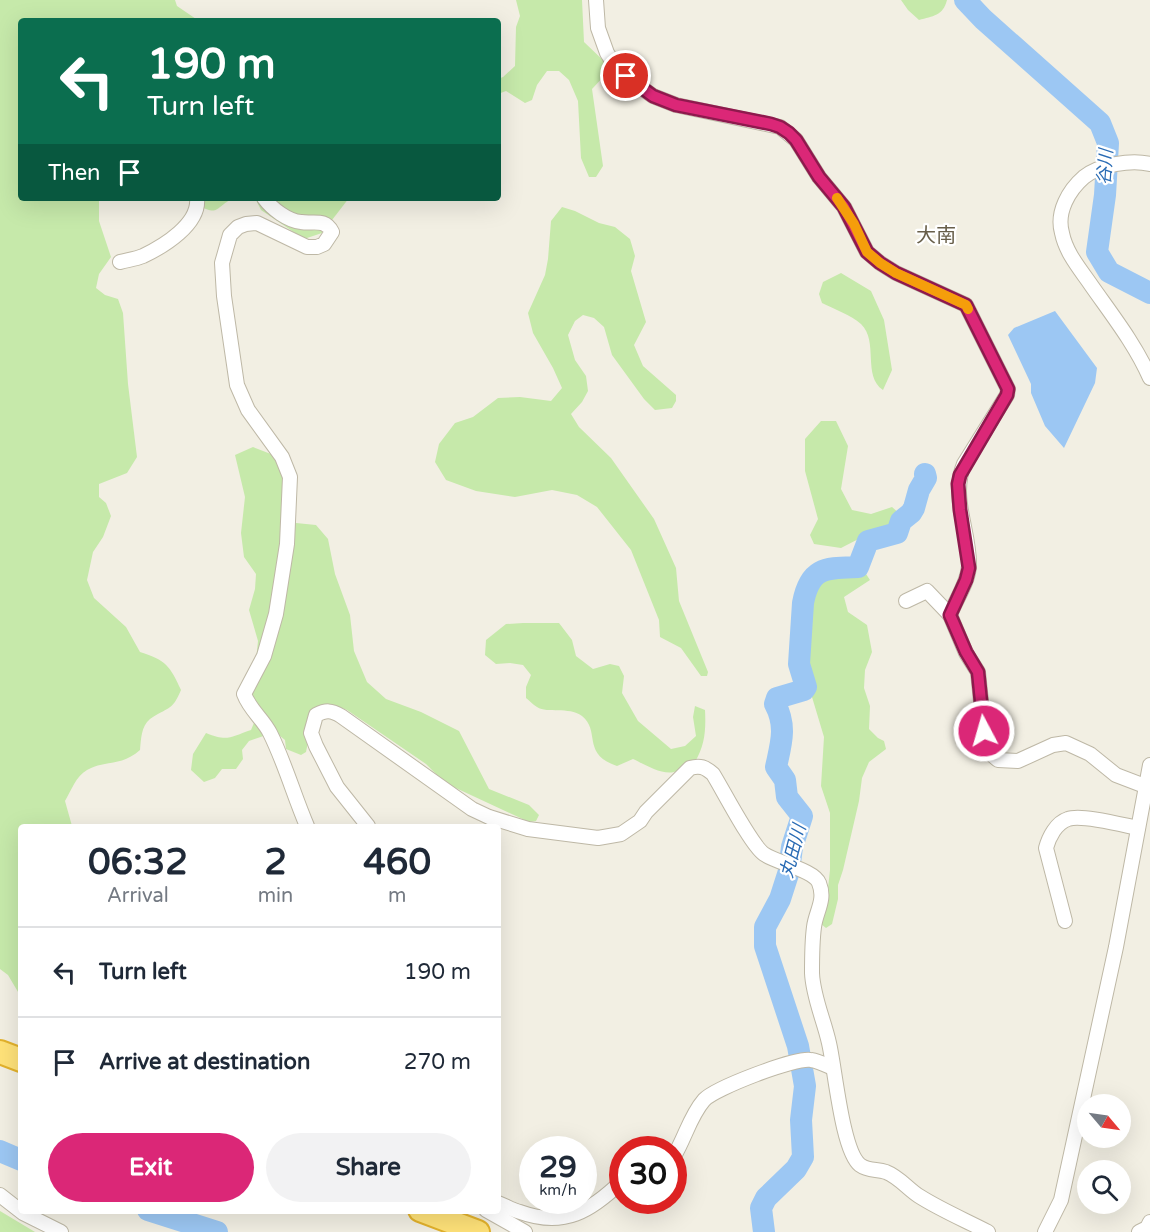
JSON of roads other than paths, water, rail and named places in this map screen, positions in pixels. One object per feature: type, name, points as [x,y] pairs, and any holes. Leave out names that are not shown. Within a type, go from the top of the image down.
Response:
[{"type":"highway","points":[[0,1052],[18,1059]]},
{"type":"highway","points":[[431,1214],[478,1232]]},
{"type":"street","points":[[596,0],[598,28],[607,53],[616,67],[636,84],[653,96],[676,105],[752,119],[780,127],[796,140],[819,177],[844,207],[867,252],[896,273],[966,305],[1008,389],[1007,395],[960,475],[958,484],[960,510],[969,568],[950,615]]},
{"type":"street","points":[[1150,164],[1143,162],[1092,170],[1072,187],[1061,212],[1061,232],[1070,253],[1140,355],[1150,378]]},
{"type":"street","points":[[120,262],[142,257],[186,227],[196,212],[197,201]]},
{"type":"street","points":[[267,201],[288,218],[299,222],[321,221],[328,225],[332,232],[324,244],[307,247],[257,223],[246,224],[238,227],[230,235],[222,263],[224,296],[237,385],[248,410],[282,457],[290,477],[287,544],[276,614],[264,656],[244,694],[248,705],[266,726],[274,741],[306,824]]},
{"type":"street","points":[[906,601],[927,591],[950,615],[966,652],[978,672],[984,731],[991,754],[998,760],[1018,761],[1053,745],[1065,743],[1090,754],[1116,775],[1148,788]]},
{"type":"street","points":[[366,824],[337,787],[311,733],[316,715],[324,711],[332,711],[341,716],[472,809],[509,824],[545,832],[598,838],[621,834],[640,821],[646,812],[690,768],[698,765],[706,767],[713,774],[761,852],[809,873],[818,880],[822,892],[821,906],[814,925],[812,975],[838,1085],[839,1103],[854,1158],[861,1166],[886,1172],[899,1179],[918,1196],[988,1232]]},
{"type":"street","points":[[1045,1232],[1061,1200],[1116,947],[1138,828],[1148,788],[1150,765]]},
{"type":"street","points":[[1065,921],[1046,848],[1049,838],[1057,827],[1066,819],[1077,817],[1138,828]]},
{"type":"street","points":[[683,1136],[693,1115],[705,1098],[718,1090],[794,1061],[811,1059],[833,1068]]},
{"type":"street","points":[[501,1204],[520,1213],[560,1219],[583,1211],[609,1191]]},
{"type":"street","points":[[0,1196],[18,1209]]},
{"type":"street","points":[[25,1214],[61,1232]]},
{"type":"street","points":[[493,1214],[525,1232]]},
{"type":"street","points":[[1139,1232],[1147,1228],[1150,1222]]},
{"type":"water","points":[[1055,311],[1097,368],[1095,383],[1064,448],[1045,426],[1031,393],[1031,384],[1008,335],[1014,328]]},
{"type":"waterway","name":"谷川","points":[[965,0],[983,19],[1100,123],[1108,143],[1105,195],[1097,252],[1109,272],[1150,293]]},
{"type":"waterway","name":"丸田川","points":[[764,1232],[761,1208],[766,1198],[796,1169],[803,1157],[801,1120],[805,1086],[798,1046],[765,946],[765,927],[780,899],[802,816],[787,797],[785,780],[776,767],[782,728],[775,704],[777,698],[804,690],[806,687],[799,664],[803,603],[810,582],[815,576],[829,569],[858,567],[868,541],[897,533],[901,521],[914,508],[919,490],[926,478],[925,474]]},
{"type":"waterway","points":[[0,1151],[18,1159]]},
{"type":"waterway","points":[[161,1214],[217,1232]]},
{"type":"district","name":"大南","points":[[936,235]]}]
